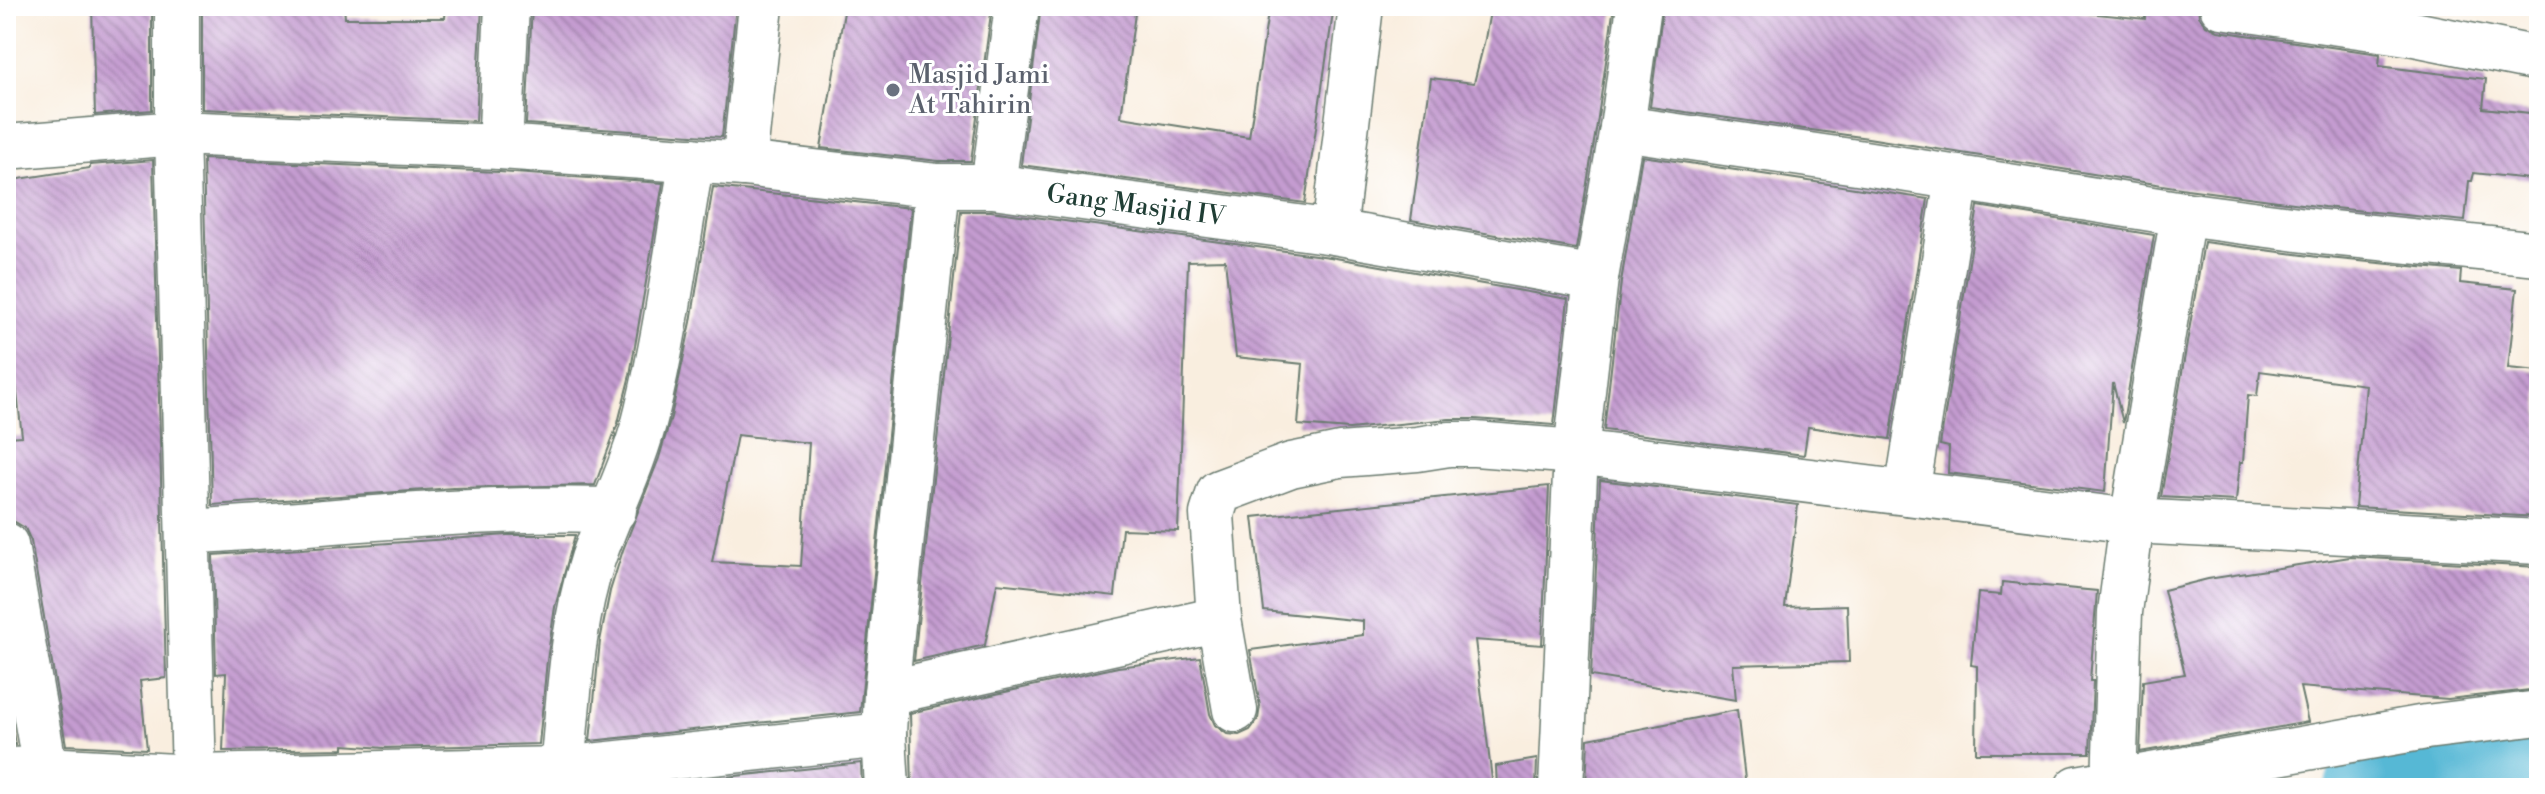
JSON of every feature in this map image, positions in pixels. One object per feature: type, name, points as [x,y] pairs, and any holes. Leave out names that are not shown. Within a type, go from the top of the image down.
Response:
[{"type":"street","points":[[177,6],[177,133],[194,777]]},
{"type":"street","points":[[500,147],[507,6]]},
{"type":"street","points":[[744,164],[761,6]]},
{"type":"street","points":[[993,186],[1017,6]]},
{"type":"street","points":[[1334,232],[1361,6]]},
{"type":"street","points":[[1561,788],[1576,452],[1596,278],[1639,6]]},
{"type":"street","points":[[2222,6],[2416,20],[2539,59]]},
{"type":"street","points":[[1622,128],[2183,214],[2353,236],[2539,254]]},
{"type":"street","name":"Gang Masjid IV","points":[[6,147],[177,133],[500,147],[744,164],[938,186],[993,186],[1334,232],[1596,278]]},
{"type":"street","points":[[562,769],[576,634],[584,595],[594,558],[614,510],[647,412],[692,160]]},
{"type":"street","points":[[1907,493],[1957,178]]},
{"type":"street","points":[[887,788],[885,714],[938,186]]},
{"type":"street","points":[[2183,214],[2132,521],[2096,785],[2426,727],[2539,713]]},
{"type":"street","points":[[1235,710],[1219,619],[1212,514],[1219,492],[1291,465],[1340,455],[1475,444],[1576,452],[2132,521],[2539,542]]},
{"type":"street","points":[[188,532],[483,511],[544,508],[614,510]]},
{"type":"street","points":[[6,545],[26,770],[194,777],[562,769],[885,714],[1219,619]]},
{"type":"building","points":[[92,6],[152,6],[152,110],[95,115]]},
{"type":"building","points":[[202,6],[344,6],[345,18],[445,18],[446,6],[482,6],[476,121],[202,109]]},
{"type":"building","points":[[532,6],[736,6],[722,137],[526,124]]},
{"type":"building","name":"Masjid Jami At Tahirin","points":[[845,6],[992,6],[971,161],[939,161],[821,148]]},
{"type":"building","points":[[1041,6],[1136,6],[1121,117],[1249,137],[1269,6],[1334,6],[1305,203],[1021,165]]},
{"type":"building","points":[[1491,6],[1614,6],[1576,249],[1411,220],[1431,78],[1474,83]]},
{"type":"building","points":[[1663,6],[2021,6],[2145,19],[2146,6],[2198,6],[2199,16],[2206,25],[2218,31],[2380,54],[2379,66],[2486,79],[2483,108],[2539,114],[2539,180],[2474,173],[2472,181],[2469,181],[2465,221],[2187,189],[1650,107]]},
{"type":"building","points":[[1642,156],[1928,199],[1890,439],[1808,427],[1804,455],[1604,430],[1621,282]]},
{"type":"building","points":[[203,159],[499,172],[663,183],[630,375],[618,423],[595,485],[453,488],[212,505]]},
{"type":"building","points":[[153,160],[166,678],[140,681],[147,749],[66,745],[31,541],[25,528],[6,521],[6,437],[22,436],[13,359],[6,359],[6,181],[90,168],[90,165]]},
{"type":"building","points":[[713,187],[911,208],[860,712],[590,741],[600,641],[610,591],[659,458],[691,322]],"holes":[[[737,435],[809,443],[801,566],[712,562]]]},
{"type":"building","points":[[1978,206],[2154,235],[2123,423],[2113,383],[2105,492],[1948,473],[1949,447],[1940,445]]},
{"type":"building","points":[[961,211],[991,211],[1330,257],[1568,299],[1554,425],[1449,419],[1349,429],[1298,425],[1303,364],[1236,357],[1225,260],[1188,261],[1178,531],[1122,529],[1115,596],[997,583],[985,645],[914,661]]},
{"type":"building","points":[[2204,242],[2461,271],[2460,283],[2517,289],[2508,368],[2539,371],[2539,517],[2355,507],[2366,385],[2260,371],[2257,396],[2248,395],[2243,462],[2240,462],[2236,501],[2161,497]]},
{"type":"building","points":[[1600,480],[1798,505],[1785,607],[1847,605],[1849,662],[1733,665],[1736,700],[1591,676]]},
{"type":"building","points":[[1549,486],[1542,645],[1475,640],[1493,788],[912,788],[910,713],[1118,667],[1200,657],[1210,714],[1215,725],[1227,734],[1239,735],[1250,730],[1258,719],[1260,706],[1250,650],[1363,635],[1363,621],[1264,611],[1253,517]]},
{"type":"building","points":[[508,535],[575,535],[555,607],[539,744],[384,748],[344,745],[344,749],[223,751],[226,673],[216,674],[213,555]]},
{"type":"building","points":[[2350,557],[2539,567],[2539,689],[2448,699],[2300,687],[2308,722],[2140,752],[2143,681],[2185,674],[2164,590],[2208,579]]},
{"type":"building","points":[[2002,582],[2097,591],[2090,681],[2093,681],[2090,753],[1976,753],[1977,666],[1971,665],[1978,593],[2001,595]]},
{"type":"building","points":[[6,691],[15,745],[6,743]]},
{"type":"building","points":[[1737,710],[1746,788],[1586,788],[1588,739]]},
{"type":"building","points":[[1537,759],[1536,788],[1497,788],[1496,766]]},
{"type":"building","points":[[861,763],[862,788],[620,788]]},
{"type":"waterway","points":[[2370,788],[2539,760]]},
{"type":"place","name":"Masjid Jami At Tahirin","points":[[893,90]]}]
